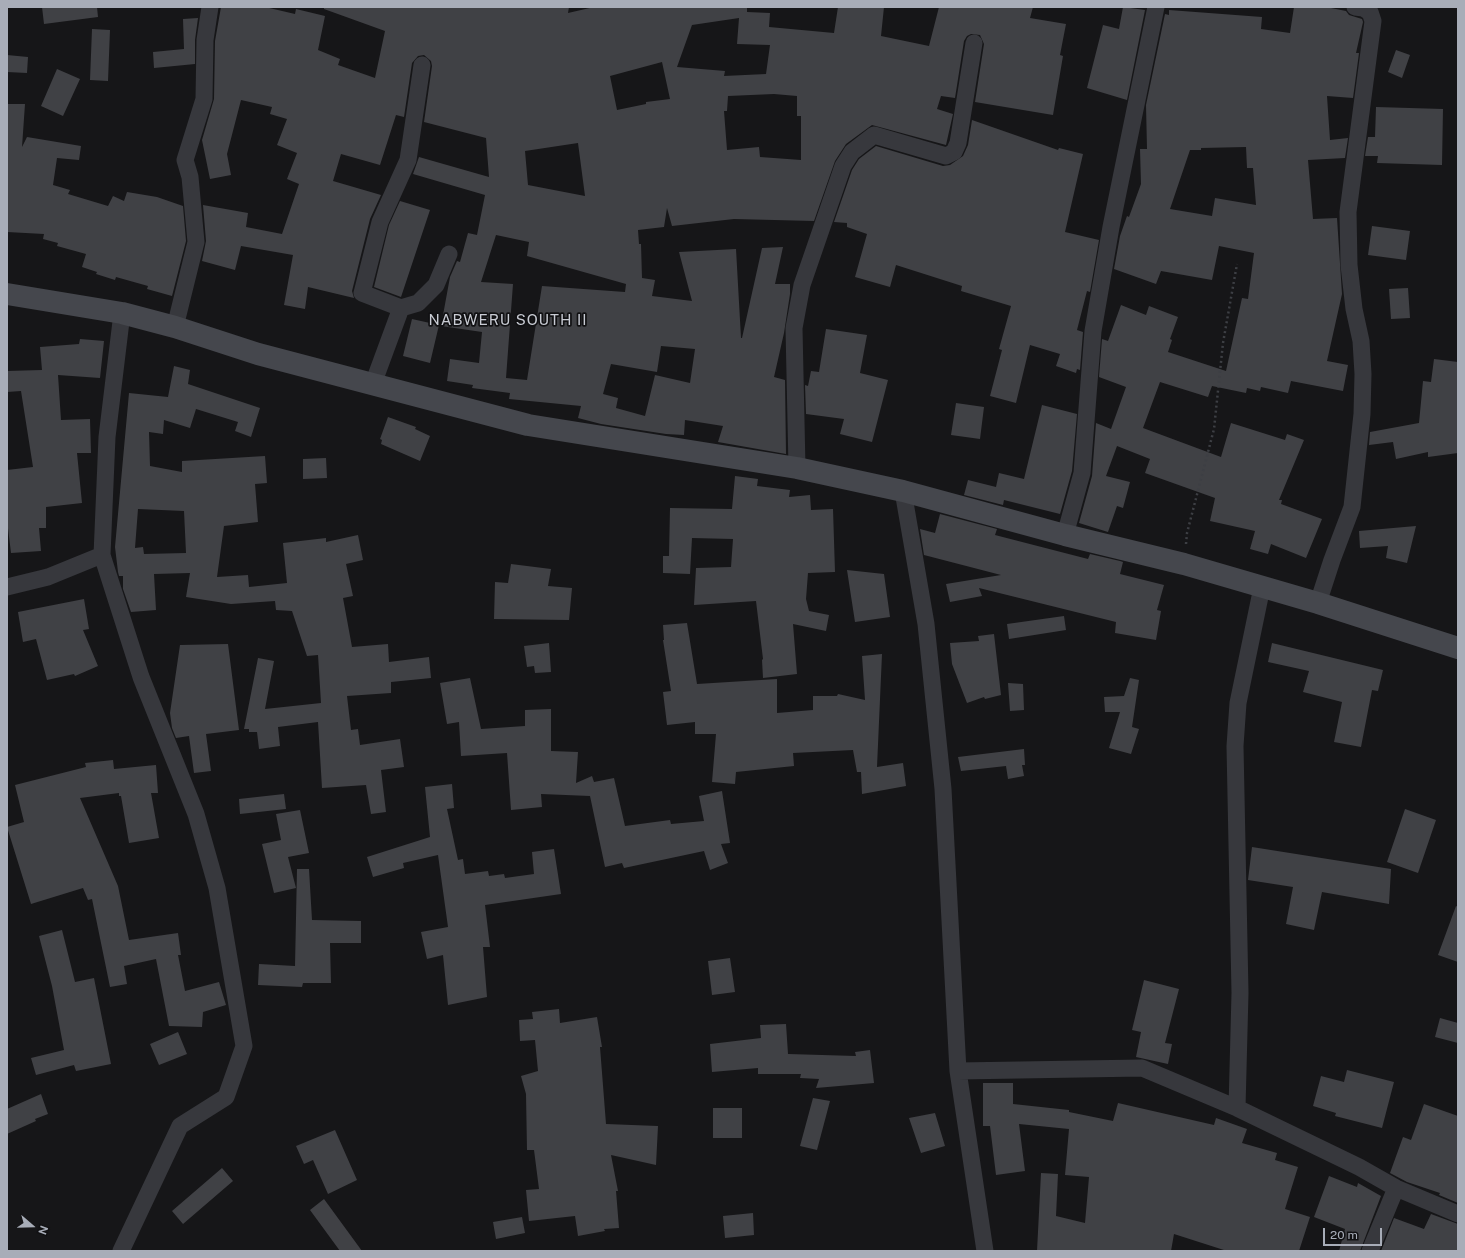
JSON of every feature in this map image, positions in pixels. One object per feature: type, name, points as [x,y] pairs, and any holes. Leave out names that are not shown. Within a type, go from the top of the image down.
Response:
[{"type":"street","points":[[175,327],[196,242],[190,177],[185,160],[204,99],[205,40],[210,7]]},
{"type":"street","points":[[1065,535],[1082,472],[1093,331],[1110,227],[1156,7]]},
{"type":"street","points":[[1318,604],[1332,560],[1352,508],[1362,414],[1363,374],[1361,341],[1354,309],[1349,265],[1348,212],[1373,21],[1370,12],[1363,8],[1355,7]]},
{"type":"street","points":[[797,468],[794,328],[802,285],[843,166],[852,152],[874,135],[946,156],[954,152],[958,143],[974,43]]},
{"type":"street","points":[[422,65],[408,160],[380,222],[362,294],[401,308],[418,303],[436,285],[450,254]]},
{"type":"street","points":[[7,294],[122,313],[175,327],[258,354],[528,425],[797,468],[903,491],[1065,535],[1184,564],[1458,648]]},
{"type":"street","points":[[373,384],[401,308]]},
{"type":"street","points":[[121,1251],[180,1126],[226,1097],[244,1046],[217,888],[196,814],[141,677],[102,555],[107,437],[122,313]]},
{"type":"street","points":[[903,491],[926,624],[942,789],[958,1071],[985,1251]]},
{"type":"street","points":[[7,587],[48,577],[102,555]]},
{"type":"street","points":[[1237,1108],[1240,993],[1235,746],[1238,703],[1262,587]]},
{"type":"street","points":[[958,1071],[1142,1068],[1237,1108],[1359,1167],[1396,1188],[1458,1214]]},
{"type":"street","points":[[1370,1251],[1396,1188]]},
{"type":"path","points":[[1184,564],[1188,533],[1214,430],[1224,343],[1237,264]]},
{"type":"building","points":[[42,7],[97,7],[98,17],[44,24]]},
{"type":"building","points":[[221,7],[265,7],[295,14],[296,9],[325,16],[318,50],[340,59],[338,65],[375,78],[385,31],[324,9],[324,7],[569,7],[568,13],[594,7],[747,7],[747,12],[770,13],[769,27],[834,33],[838,7],[884,7],[881,36],[929,46],[939,7],[1033,7],[1030,18],[1066,24],[1060,55],[1063,56],[1053,115],[975,102],[984,44],[980,35],[971,34],[967,36],[964,41],[955,98],[941,96],[937,109],[953,114],[946,145],[872,125],[846,144],[835,161],[814,221],[734,219],[672,226],[667,208],[664,227],[638,230],[639,244],[641,244],[642,278],[655,280],[652,296],[692,301],[679,252],[736,249],[741,338],[762,248],[783,247],[775,284],[790,284],[790,294],[784,333],[774,377],[785,380],[786,454],[718,442],[723,426],[685,420],[684,435],[666,434],[601,424],[578,418],[581,406],[509,399],[510,393],[472,388],[473,385],[447,381],[450,359],[479,363],[482,332],[441,326],[450,277],[457,261],[460,262],[468,233],[477,235],[485,195],[413,174],[419,157],[489,177],[486,138],[424,122],[432,66],[431,61],[424,55],[418,56],[412,63],[404,117],[396,115],[380,165],[341,154],[333,181],[381,195],[370,219],[352,291],[354,298],[308,287],[305,309],[284,305],[293,255],[241,246],[235,270],[202,261],[206,241],[203,205],[248,213],[246,227],[282,234],[299,184],[287,179],[297,153],[277,145],[287,119],[270,114],[272,107],[241,100],[227,154],[231,175],[210,179],[202,140],[214,99],[215,41]],"holes":[[[739,18],[737,44],[770,45],[766,74],[724,76],[725,71],[677,67],[692,25]],[[662,62],[670,99],[646,102],[646,104],[617,110],[610,76]],[[774,94],[797,96],[797,116],[801,116],[801,160],[760,157],[759,147],[727,150],[724,111],[727,111],[728,96]],[[578,143],[585,196],[528,185],[525,151]],[[496,235],[529,242],[527,256],[626,284],[625,292],[542,286],[527,380],[506,378],[513,284],[481,282]],[[661,346],[695,349],[690,383],[655,375],[645,416],[616,408],[618,398],[603,394],[611,364],[657,372]]]},
{"type":"building","points":[[1123,7],[1145,10],[1127,100],[1087,88],[1103,25],[1119,29]]},
{"type":"building","points":[[1294,7],[1326,7],[1346,11],[1349,15],[1362,19],[1363,22],[1356,53],[1359,53],[1353,98],[1327,96],[1330,140],[1348,138],[1345,158],[1308,160],[1313,219],[1337,218],[1342,294],[1327,361],[1348,365],[1343,391],[1291,381],[1288,393],[1261,387],[1260,391],[1247,388],[1246,393],[1212,386],[1208,397],[1160,382],[1143,428],[1221,457],[1231,423],[1285,440],[1287,434],[1304,440],[1279,500],[1282,500],[1281,504],[1322,519],[1306,558],[1271,544],[1268,554],[1250,549],[1255,531],[1210,521],[1215,498],[1145,473],[1150,459],[1117,446],[1106,476],[1130,482],[1123,508],[1117,506],[1108,532],[1079,523],[1092,476],[1096,423],[1111,429],[1126,387],[1099,377],[1102,339],[1108,341],[1121,305],[1146,315],[1149,306],[1178,317],[1170,339],[1172,340],[1168,352],[1226,371],[1242,298],[1248,299],[1254,253],[1219,246],[1212,280],[1161,271],[1156,284],[1114,269],[1120,236],[1127,216],[1129,217],[1141,184],[1140,149],[1147,149],[1146,105],[1165,14],[1169,15],[1169,10],[1262,17],[1261,29],[1290,33]],"holes":[[[1246,147],[1247,168],[1253,168],[1256,205],[1215,198],[1212,216],[1170,209],[1190,150],[1201,150],[1201,148]]]},
{"type":"building","points":[[198,18],[195,40],[195,64],[154,68],[153,52],[184,49],[183,19]]},
{"type":"building","points":[[92,29],[110,30],[108,81],[90,80]]},
{"type":"building","points":[[1396,50],[1410,55],[1402,78],[1388,72]]},
{"type":"building","points":[[7,55],[28,57],[27,73],[7,72]]},
{"type":"building","points":[[57,69],[80,79],[63,116],[41,106]]},
{"type":"building","points":[[7,104],[25,104],[22,147],[27,137],[81,146],[79,160],[57,158],[53,185],[70,190],[68,194],[108,206],[113,196],[124,201],[127,192],[157,197],[183,206],[186,241],[172,296],[147,289],[148,286],[116,277],[115,280],[96,274],[97,272],[82,267],[86,254],[57,246],[58,243],[43,239],[44,234],[7,232]]},
{"type":"building","points":[[1376,107],[1443,109],[1442,165],[1377,163],[1378,156],[1365,156],[1368,137],[1375,137]]},
{"type":"building","points":[[972,120],[1058,150],[1059,148],[1083,154],[1065,232],[1099,240],[1090,292],[1087,291],[1077,330],[1083,332],[1080,370],[1077,369],[1076,373],[1056,366],[1060,354],[1030,345],[1016,403],[990,396],[1002,350],[999,349],[1011,306],[961,291],[962,286],[896,265],[890,287],[855,277],[867,234],[847,227],[847,223],[834,222],[852,170],[859,159],[876,146],[943,166],[950,165],[963,156],[968,145]]},
{"type":"building","points":[[400,201],[430,210],[401,297],[374,287],[389,225]]},
{"type":"building","points":[[1372,226],[1410,231],[1406,260],[1368,255]]},
{"type":"building","points":[[1408,288],[1410,318],[1391,319],[1389,289]]},
{"type":"building","points":[[412,319],[439,325],[430,363],[403,356]]},
{"type":"building","points":[[826,329],[867,335],[860,373],[888,380],[872,442],[840,434],[844,419],[806,414],[805,385],[808,386],[811,371],[819,372]]},
{"type":"building","points":[[80,339],[104,341],[100,378],[58,375],[61,420],[90,419],[91,453],[77,453],[82,503],[46,507],[46,528],[39,528],[41,551],[11,553],[7,520],[7,470],[33,467],[21,391],[7,392],[7,371],[42,370],[40,347],[79,344]]},
{"type":"building","points":[[1434,359],[1458,362],[1458,453],[1428,457],[1428,452],[1396,459],[1393,442],[1369,445],[1370,432],[1419,423],[1423,381],[1431,382]]},
{"type":"building","points":[[174,366],[190,370],[188,384],[260,408],[251,437],[235,431],[238,422],[196,409],[190,428],[164,420],[163,434],[149,432],[150,466],[182,472],[182,461],[265,456],[267,483],[255,484],[258,522],[224,526],[217,577],[248,575],[249,587],[287,583],[283,543],[326,538],[326,542],[358,535],[363,560],[346,564],[353,596],[343,598],[352,647],[388,644],[389,662],[429,657],[431,678],[391,682],[391,693],[347,696],[351,730],[358,729],[360,745],[400,739],[404,767],[381,770],[386,812],[371,814],[366,785],[322,788],[318,722],[278,727],[280,746],[259,749],[257,732],[249,732],[249,729],[244,729],[258,658],[274,661],[265,709],[321,703],[318,655],[307,656],[292,611],[276,610],[275,601],[231,604],[186,597],[190,573],[154,574],[156,610],[131,612],[123,589],[123,576],[119,576],[118,572],[115,547],[129,393],[168,397]],"holes":[[[138,509],[184,511],[186,553],[144,554],[143,547],[135,548]]]},
{"type":"building","points":[[956,403],[984,407],[980,439],[951,435]]},
{"type":"building","points":[[1042,405],[1077,414],[1072,471],[1060,514],[1004,500],[1003,505],[964,495],[968,480],[996,487],[999,473],[1024,479]]},
{"type":"building","points":[[388,417],[416,427],[415,429],[430,436],[420,461],[381,444],[382,440],[380,439]]},
{"type":"building","points":[[326,458],[327,478],[303,479],[303,459]]},
{"type":"building","points":[[735,476],[758,479],[757,486],[790,490],[789,497],[810,495],[811,510],[833,509],[835,572],[808,573],[806,599],[809,611],[829,615],[826,631],[793,624],[797,674],[763,678],[763,659],[756,601],[694,605],[696,568],[731,567],[733,539],[692,538],[690,574],[663,573],[663,556],[669,556],[670,508],[732,509]]},
{"type":"building","points":[[940,514],[997,529],[995,535],[1088,559],[1090,554],[1120,561],[1123,562],[1120,574],[1164,585],[1157,610],[1161,611],[1156,640],[1115,633],[1116,622],[979,588],[982,596],[950,602],[946,584],[1001,575],[924,555],[920,529],[935,533]]},
{"type":"building","points":[[1416,526],[1407,563],[1386,558],[1388,546],[1360,548],[1359,531]]},
{"type":"building","points":[[511,564],[551,569],[548,586],[572,588],[569,620],[494,619],[495,582],[508,583]]},
{"type":"building","points":[[847,570],[884,574],[890,617],[855,622]]},
{"type":"building","points":[[84,599],[89,629],[83,630],[98,666],[75,676],[74,674],[47,680],[36,639],[23,642],[18,612]]},
{"type":"building","points":[[1064,616],[1066,630],[1009,639],[1007,624]]},
{"type":"building","points":[[687,623],[697,684],[777,679],[777,713],[813,710],[813,696],[837,696],[838,694],[865,700],[862,656],[882,654],[877,767],[903,763],[906,786],[862,794],[861,772],[857,772],[853,750],[793,753],[794,766],[736,772],[735,784],[712,782],[716,734],[695,734],[695,722],[667,725],[663,692],[671,691],[663,640],[663,625]]},
{"type":"building","points":[[994,634],[1001,695],[985,699],[984,697],[967,703],[952,664],[950,643],[979,641],[978,636]]},
{"type":"building","points":[[549,643],[551,672],[535,673],[534,666],[527,667],[524,646]]},
{"type":"building","points":[[1272,643],[1383,670],[1378,691],[1372,690],[1361,747],[1334,742],[1342,702],[1303,692],[1309,671],[1268,662]]},
{"type":"building","points":[[228,644],[239,730],[206,734],[211,771],[194,773],[189,736],[176,738],[172,728],[170,713],[180,645]]},
{"type":"building","points":[[470,678],[481,729],[525,726],[525,710],[551,709],[551,751],[578,752],[576,783],[592,776],[594,782],[614,778],[625,826],[670,820],[671,824],[704,821],[699,796],[722,791],[730,843],[721,844],[728,863],[710,870],[704,851],[624,868],[622,863],[605,867],[590,796],[541,794],[542,807],[511,810],[507,753],[461,756],[459,722],[447,724],[440,683]]},
{"type":"building","points":[[1130,678],[1139,680],[1132,727],[1139,729],[1131,754],[1109,748],[1120,712],[1105,712],[1104,697],[1124,696]]},
{"type":"building","points":[[1008,683],[1023,684],[1024,710],[1010,711]]},
{"type":"building","points":[[1024,749],[1025,765],[1022,765],[1024,776],[1008,779],[1006,766],[961,771],[958,757]]},
{"type":"building","points":[[113,760],[114,769],[156,765],[158,793],[151,793],[159,838],[129,843],[121,796],[119,796],[119,793],[80,798],[118,886],[129,940],[178,933],[181,955],[178,955],[185,991],[219,982],[226,1005],[203,1012],[202,1027],[169,1026],[156,959],[124,966],[127,984],[110,987],[92,899],[88,900],[83,888],[31,904],[7,827],[24,822],[15,785],[86,767],[85,763]]},
{"type":"building","points":[[452,784],[454,808],[447,809],[458,860],[463,859],[465,874],[488,871],[489,876],[504,874],[505,878],[534,874],[532,852],[554,849],[561,894],[485,905],[490,947],[483,947],[487,997],[448,1005],[443,955],[427,959],[421,932],[448,927],[438,855],[403,863],[404,868],[373,877],[367,857],[430,837],[425,787]]},
{"type":"building","points":[[284,794],[286,809],[240,814],[239,799]]},
{"type":"building","points":[[1405,809],[1436,820],[1418,873],[1387,862]]},
{"type":"building","points":[[300,810],[309,853],[288,857],[296,888],[274,893],[262,844],[281,840],[276,814]]},
{"type":"building","points":[[1252,847],[1391,869],[1389,904],[1322,892],[1314,930],[1286,924],[1293,887],[1248,880]]},
{"type":"building","points":[[297,869],[309,869],[312,920],[361,921],[361,943],[330,943],[331,983],[303,983],[302,987],[258,985],[259,964],[295,966]]},
{"type":"building","points":[[1456,906],[1458,907],[1458,962],[1438,955]]},
{"type":"building","points":[[62,930],[75,982],[94,978],[111,1064],[76,1071],[74,1065],[36,1075],[31,1058],[64,1050],[52,986],[39,936]]},
{"type":"building","points":[[730,958],[735,992],[712,995],[708,961]]},
{"type":"building","points":[[1144,980],[1179,989],[1165,1043],[1172,1044],[1168,1064],[1136,1057],[1141,1032],[1132,1030]]},
{"type":"building","points":[[559,1009],[560,1023],[597,1017],[602,1047],[600,1047],[606,1124],[658,1126],[656,1165],[611,1155],[618,1191],[616,1191],[619,1228],[604,1229],[605,1231],[578,1236],[575,1216],[529,1221],[526,1190],[539,1189],[534,1150],[527,1150],[526,1094],[521,1076],[538,1071],[535,1040],[520,1041],[519,1020],[533,1019],[532,1012]]},
{"type":"building","points":[[1440,1018],[1458,1023],[1458,1043],[1435,1037]]},
{"type":"building","points":[[786,1024],[788,1054],[856,1056],[855,1052],[870,1050],[874,1083],[816,1088],[819,1079],[800,1078],[801,1074],[758,1074],[758,1068],[712,1072],[710,1044],[761,1038],[760,1025]]},
{"type":"building","points":[[178,1032],[187,1054],[159,1065],[150,1044]]},
{"type":"building","points":[[1347,1070],[1394,1082],[1382,1128],[1335,1116],[1336,1113],[1313,1106],[1321,1076],[1344,1082]]},
{"type":"building","points":[[983,1083],[1013,1083],[1013,1104],[1069,1110],[1069,1112],[1113,1121],[1118,1103],[1214,1125],[1216,1118],[1247,1129],[1242,1143],[1277,1153],[1275,1160],[1298,1167],[1285,1209],[1310,1217],[1299,1251],[1227,1251],[1174,1234],[1171,1251],[1037,1251],[1041,1173],[1058,1174],[1056,1216],[1085,1223],[1089,1177],[1065,1175],[1069,1129],[1019,1124],[1025,1171],[996,1175],[990,1126],[983,1126]]},
{"type":"building","points":[[41,1094],[48,1114],[35,1119],[36,1121],[7,1134],[7,1109]]},
{"type":"building","points":[[813,1098],[830,1101],[817,1150],[800,1146]]},
{"type":"building","points":[[1424,1104],[1458,1116],[1458,1203],[1439,1195],[1440,1193],[1407,1182],[1390,1173],[1403,1137],[1411,1140]]},
{"type":"building","points":[[713,1108],[742,1108],[742,1138],[713,1138]]},
{"type":"building","points":[[935,1113],[945,1146],[921,1153],[909,1118]]},
{"type":"building","points":[[335,1130],[357,1180],[328,1194],[313,1160],[304,1164],[296,1146]]},
{"type":"building","points":[[222,1168],[233,1181],[183,1224],[172,1211]]},
{"type":"building","points":[[1329,1176],[1357,1187],[1358,1183],[1381,1196],[1360,1251],[1339,1251],[1345,1229],[1314,1217]]},
{"type":"building","points":[[324,1199],[362,1251],[340,1251],[310,1210]]},
{"type":"building","points":[[753,1213],[754,1235],[725,1238],[723,1216]]},
{"type":"building","points":[[1431,1214],[1458,1224],[1458,1251],[1381,1251],[1394,1218],[1424,1229]]},
{"type":"building","points":[[522,1217],[525,1233],[496,1239],[493,1222]]},
{"type":"district","name":"NABWERU SOUTH II","points":[[508,320]]}]
